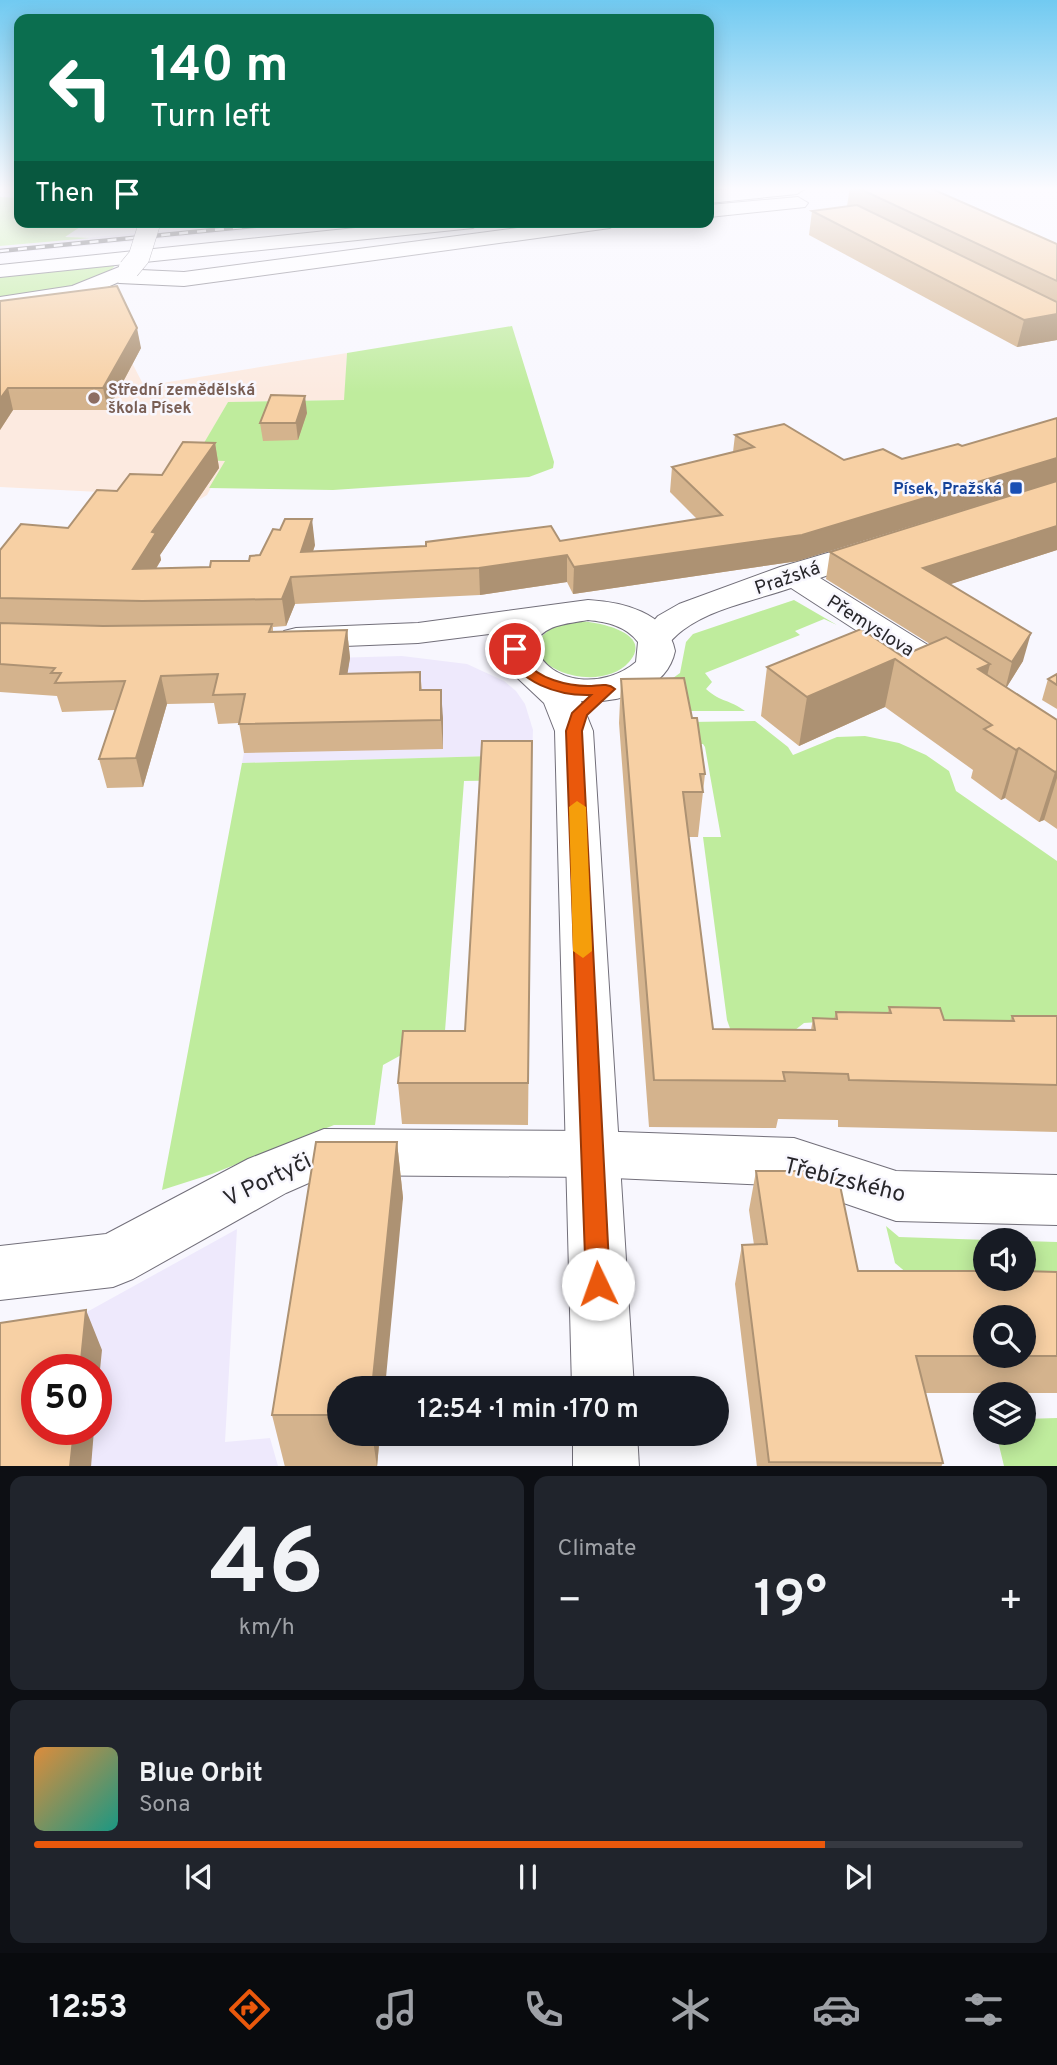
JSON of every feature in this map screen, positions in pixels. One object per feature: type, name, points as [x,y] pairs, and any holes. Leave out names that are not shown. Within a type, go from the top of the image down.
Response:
[{"type":"main road","points":[[0,268],[105,256]]},
{"type":"main road","points":[[0,268],[119,256]]},
{"type":"main road","points":[[124,273],[135,256]]},
{"type":"main road","points":[[0,304],[77,292],[124,273],[184,279],[353,256]]},
{"type":"main road","name":"Pražská","points":[[655,639],[670,623],[717,600],[910,537]]},
{"type":"main road","name":"Přemyslova","points":[[792,574],[978,693]]},
{"type":"main road","name":"Pražská","points":[[611,612],[645,612],[717,600]]},
{"type":"main road","points":[[263,639],[418,633],[577,610],[611,612],[638,624],[655,639],[658,652],[655,664],[644,675],[628,684],[584,691],[531,671],[479,642],[418,633]]},
{"type":"main road","points":[[545,616],[519,635],[515,649],[531,671],[561,699],[574,731],[602,1376]]},
{"type":"main road","points":[[574,731],[580,713],[607,689]]},
{"type":"main road","name":"V Portyči","points":[[0,1273],[113,1260],[267,1176],[324,1152],[591,1154]]},
{"type":"main road","name":"Třebízského","points":[[591,1154],[794,1162],[896,1196],[1057,1200]]},
{"type":"main road","points":[[605,1446],[606,1466]]},
{"type":"shaded area","points":[[347,353],[345,400],[228,402],[195,460],[226,460],[207,495],[197,501],[137,499],[140,494],[0,487],[0,360],[129,357],[144,386]]},
{"type":"shaded area","points":[[402,656],[467,664],[504,681],[516,691],[525,704],[533,730],[532,755],[242,763],[261,660]]},
{"type":"shaded area","points":[[237,1229],[225,1442],[270,1438],[278,1466],[0,1466],[0,1360]]},
{"type":"green space","points":[[116,264],[107,273],[79,286],[0,300],[0,274]]},
{"type":"green space","points":[[512,326],[554,462],[553,468],[529,477],[333,490],[209,488],[225,461],[194,460],[228,402],[344,400],[347,353]]},
{"type":"green space","points":[[794,600],[837,625],[824,619],[795,631],[800,635],[705,673],[712,682],[706,689],[745,711],[627,711],[680,673],[686,642],[693,634]]},
{"type":"green space","points":[[573,621],[606,625],[628,635],[634,642],[635,651],[629,662],[608,675],[581,677],[555,669],[545,662],[537,653],[539,639],[552,627]]},
{"type":"green space","points":[[755,721],[788,747],[793,755],[837,737],[865,736],[899,743],[926,755],[949,771],[956,791],[1057,861],[1057,1027],[833,1021],[804,1023],[767,1052],[732,1034],[727,1020],[703,837],[721,837],[705,747],[703,744],[693,744],[690,722]]},
{"type":"green space","points":[[532,755],[531,780],[464,781],[445,1031],[383,1065],[375,1125],[334,1125],[212,1174],[162,1190],[242,763]]},
{"type":"green space","points":[[886,1226],[899,1237],[973,1239],[973,1285],[921,1285],[895,1263]]},
{"type":"green space","points":[[1036,1241],[1057,1242],[1057,1286],[1036,1286]]},
{"type":"green space","points":[[1057,1418],[1057,1466],[1004,1466],[999,1445],[1036,1445],[1036,1419]]},
{"type":"building","points":[[900,256],[963,256],[1057,302],[1057,314],[1024,320]]},
{"type":"building","points":[[1004,256],[1057,256],[1057,281]]},
{"type":"building","points":[[117,286],[137,328],[103,388],[8,388],[0,399],[0,301]]},
{"type":"building","points":[[271,395],[305,396],[296,423],[260,423]]},
{"type":"building","points":[[1057,418],[1057,458],[802,535],[574,567],[567,555],[479,568],[291,577],[282,599],[142,601],[0,598],[0,550],[21,524],[68,528],[97,490],[117,491],[130,474],[162,475],[183,442],[215,443],[152,532],[156,533],[133,569],[210,567],[211,561],[249,561],[250,556],[260,555],[273,529],[280,530],[285,519],[312,519],[301,552],[426,546],[426,542],[551,526],[560,541],[722,515],[672,467],[754,447],[735,435],[784,424],[844,460],[883,449],[902,459],[958,444],[962,446]]},
{"type":"building","points":[[1057,481],[1057,526],[923,568],[1031,633],[1012,662],[830,552]]},
{"type":"building","points":[[0,623],[103,626],[272,624],[269,632],[347,630],[340,674],[420,672],[420,690],[441,690],[441,720],[239,724],[245,694],[213,695],[218,674],[161,676],[136,758],[99,759],[125,681],[55,683],[61,673],[51,673],[55,668],[0,664]]},
{"type":"building","points":[[861,629],[902,656],[946,637],[990,664],[978,669],[1057,720],[1057,771],[1019,748],[1016,750],[984,729],[992,725],[895,659],[807,697],[767,667]]},
{"type":"building","points":[[1057,674],[1057,685],[1048,679]]},
{"type":"building","points":[[684,678],[692,718],[697,718],[705,774],[700,774],[703,792],[683,792],[713,1029],[815,1030],[813,1018],[837,1019],[836,1012],[891,1013],[889,1007],[940,1008],[944,1020],[1014,1021],[1012,1016],[1057,1016],[1057,1085],[849,1080],[848,1074],[783,1072],[785,1081],[654,1080],[621,679]]},
{"type":"building","points":[[482,741],[532,741],[528,1083],[398,1083],[403,1031],[465,1031]]},
{"type":"building","points":[[316,1142],[397,1142],[373,1376],[327,1376],[327,1415],[272,1415]]},
{"type":"building","points":[[756,1171],[837,1171],[858,1271],[973,1271],[973,1291],[1036,1291],[1036,1271],[1057,1272],[1057,1356],[1036,1356],[1036,1305],[973,1305],[973,1356],[916,1356],[943,1463],[769,1462],[742,1245],[767,1244]]},
{"type":"building","points":[[86,1310],[82,1354],[21,1354],[21,1445],[72,1445],[70,1466],[0,1466],[0,1323]]},
{"type":"slow traffic","points":[[577,807],[583,951]]},
{"type":"place","name":"Střední zemědělská škola Písek","points":[[94,398]]},
{"type":"place","name":"Písek, Pražská","points":[[1016,488]]},
{"type":"route","points":[[515,649],[518,661],[528,672],[543,681],[562,688],[584,691],[607,689],[580,713],[574,731],[598,1284]]}]
